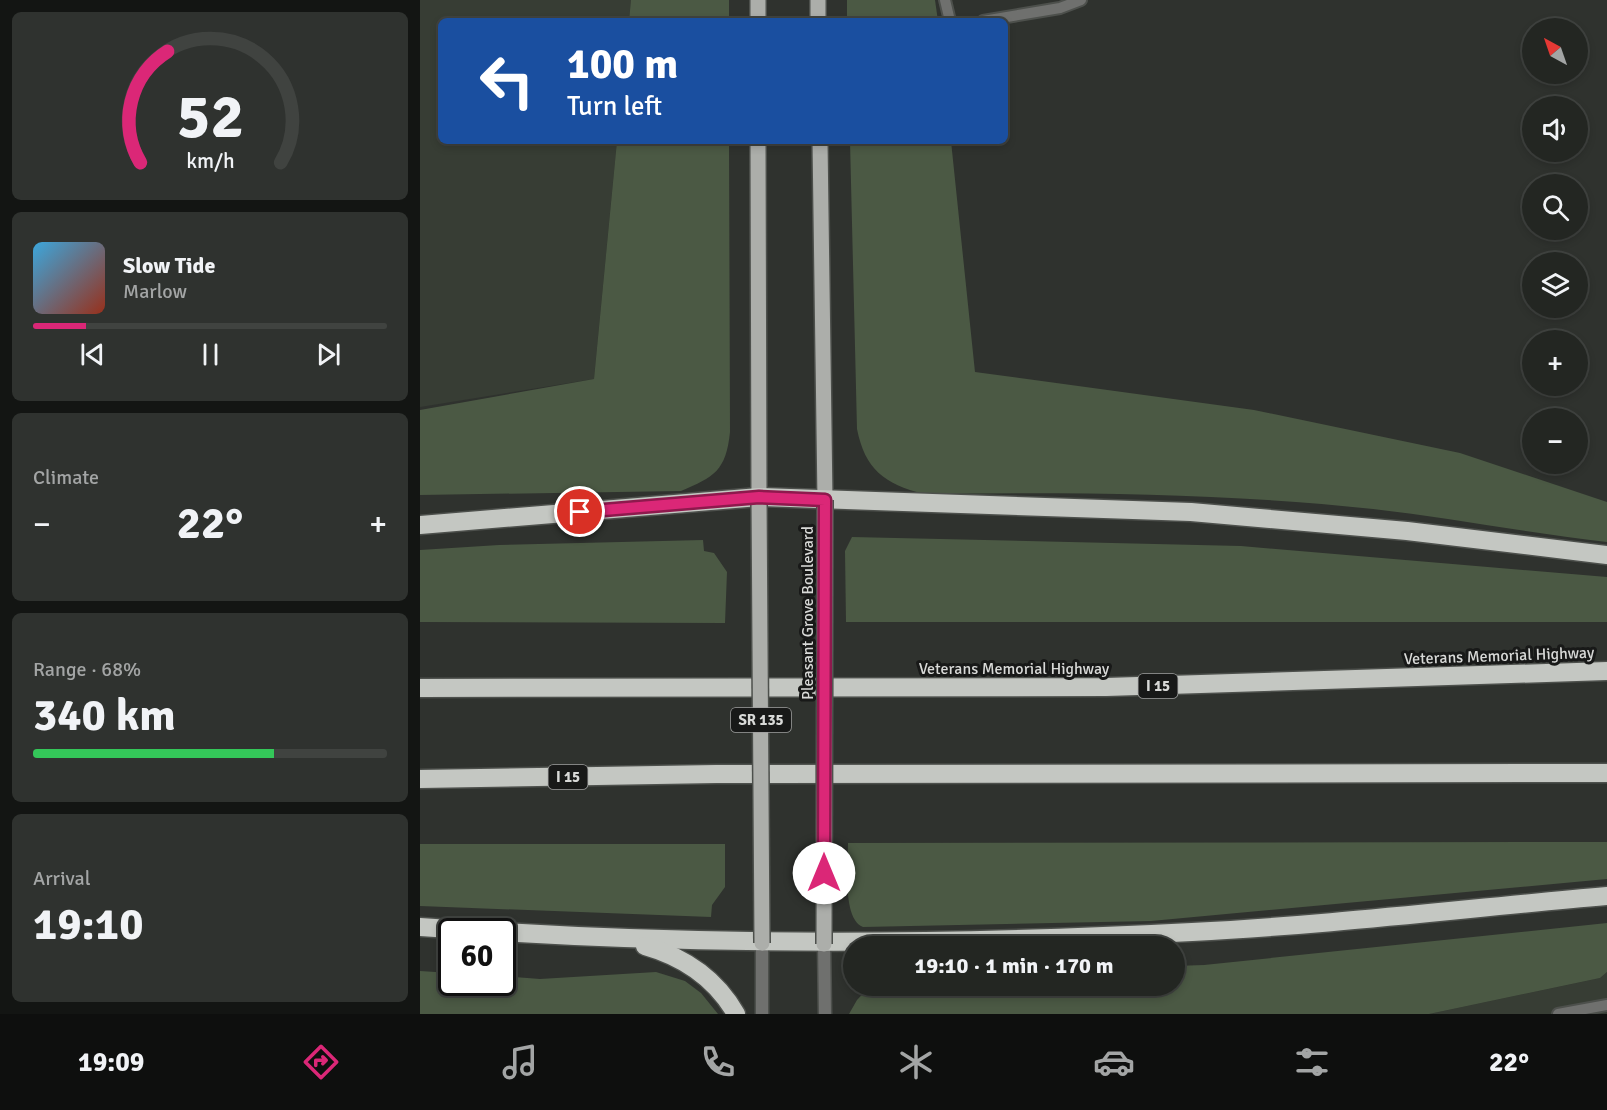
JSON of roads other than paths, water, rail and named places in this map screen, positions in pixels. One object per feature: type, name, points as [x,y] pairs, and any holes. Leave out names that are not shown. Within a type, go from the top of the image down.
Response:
[{"type":"highway","points":[[420,525],[759,497],[1191,512],[1407,531],[1607,555]]},
{"type":"highway","name":"Veterans Memorial Highway","points":[[420,688],[1106,687],[1607,671]]},
{"type":"highway","name":"I 15","points":[[420,779],[716,774],[1607,773]]},
{"type":"highway","points":[[516,933],[621,939],[824,944],[1193,932],[1607,896]]},
{"type":"highway","points":[[420,927],[438,928]]},
{"type":"highway","points":[[621,939],[663,951],[701,971],[719,990],[736,1014]]},
{"type":"main road","points":[[758,0],[758,18]]},
{"type":"main road","points":[[818,0],[818,18]]},
{"type":"main road","name":"SR 135","points":[[758,144],[762,943]]},
{"type":"main road","name":"Pleasant Grove Boulevard","points":[[820,144],[825,500],[824,944]]},
{"type":"street","name":"SR 135","points":[[762,943],[762,1014]]},
{"type":"street","name":"Pleasant Grove Boulevard","points":[[824,944],[825,1014]]},
{"type":"lane","points":[[945,0],[949,18]]},
{"type":"lane","points":[[1001,18],[1060,8],[1081,0]]},
{"type":"lane","points":[[1558,1014],[1607,1005]]}]
